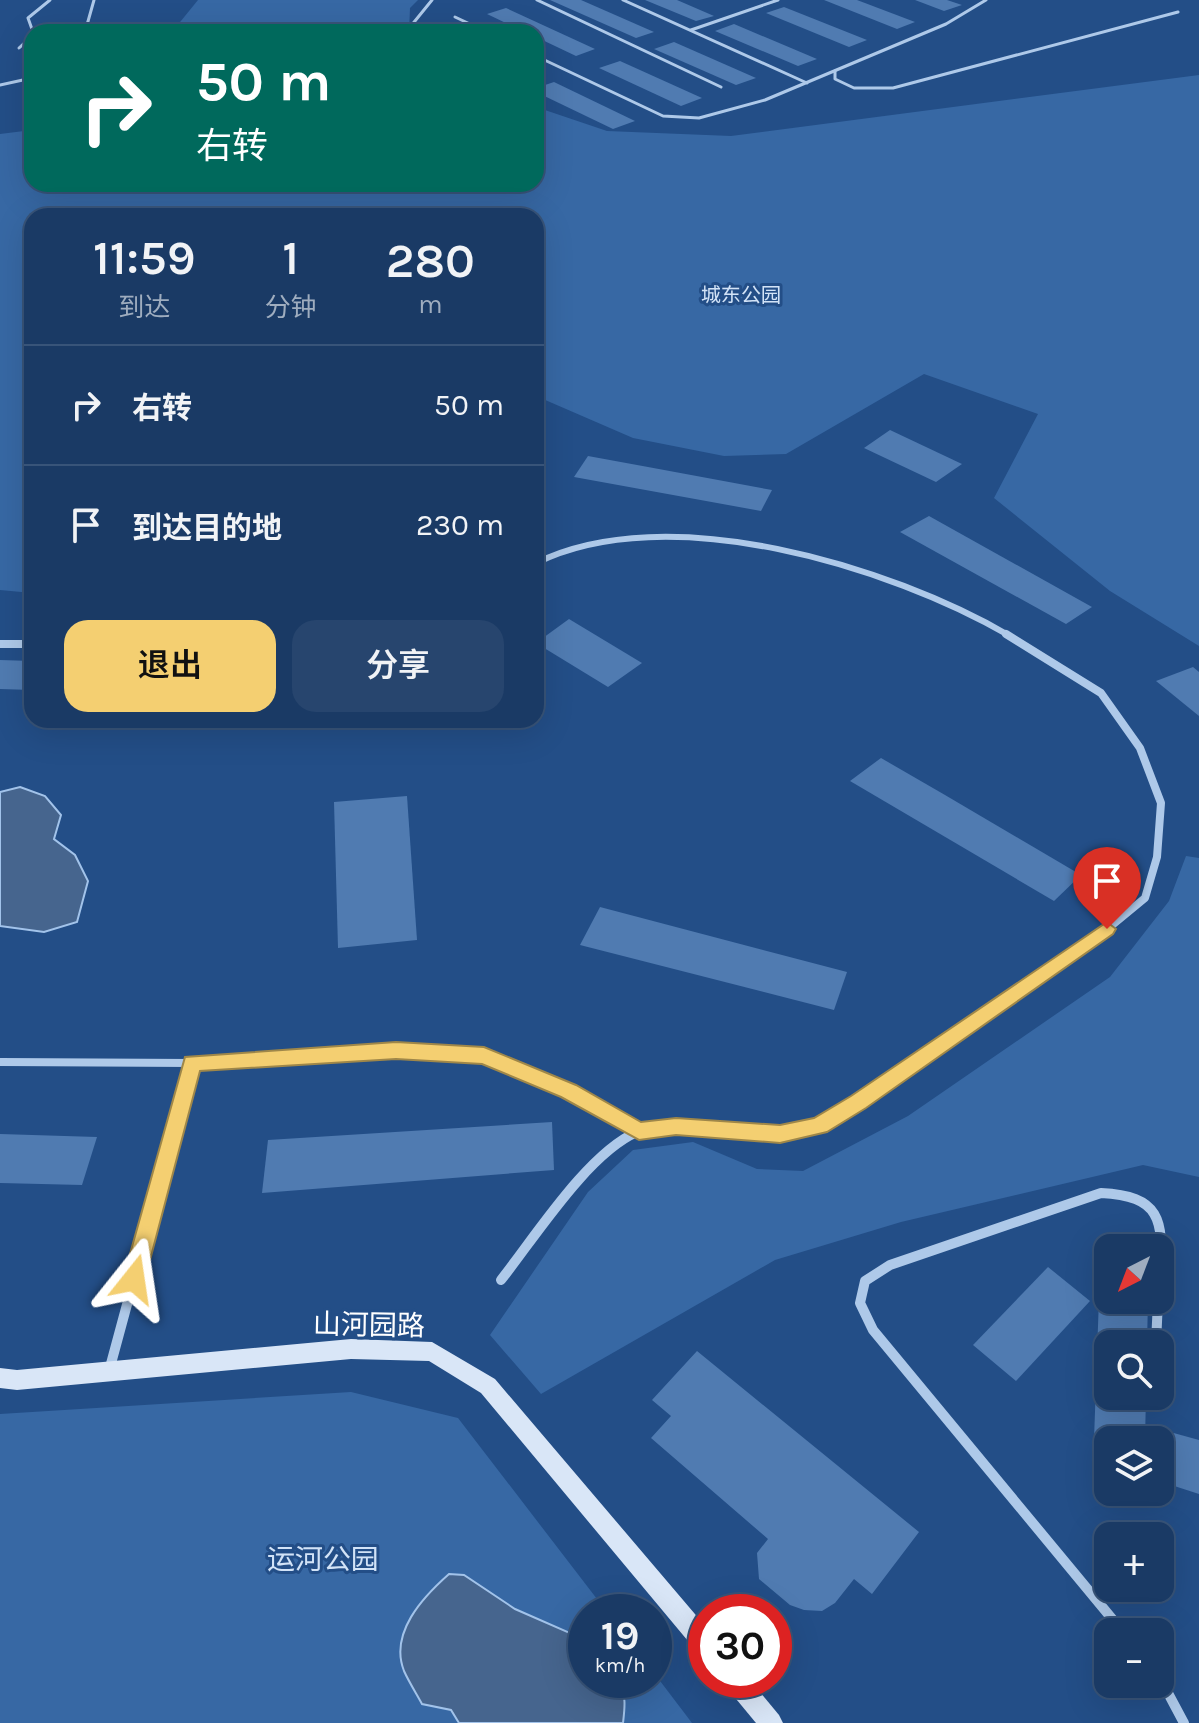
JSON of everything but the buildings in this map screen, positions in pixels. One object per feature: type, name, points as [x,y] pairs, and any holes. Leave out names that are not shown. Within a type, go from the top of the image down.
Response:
[{"type":"street","points":[[501,1280],[574,1187],[611,1148],[639,1131],[676,1126],[780,1134],[819,1126],[1088,945],[1145,898],[1157,857],[1161,803],[1140,748],[1101,693],[991,625],[909,586],[847,565],[789,551],[667,535],[600,542],[558,552],[544,559]]},
{"type":"street","points":[[0,644],[24,644]]},
{"type":"street","points":[[0,1062],[192,1063],[396,1051],[484,1055],[569,1091],[639,1131]]},
{"type":"street","points":[[109,1371],[192,1063]]},
{"type":"street","points":[[1111,1618],[873,1330],[860,1303],[865,1281],[890,1265],[1101,1193],[1132,1195],[1150,1207],[1162,1234]]},
{"type":"street","name":"山河园路","points":[[0,1378],[17,1380],[351,1349],[432,1352],[488,1386],[688,1624]]},
{"type":"street","points":[[750,1698],[771,1723]]},
{"type":"street","points":[[1171,1698],[1184,1723]]},
{"type":"lane","points":[[30,24],[28,18],[50,0]]},
{"type":"lane","points":[[87,24],[94,0]]},
{"type":"lane","points":[[412,24],[432,0]]},
{"type":"lane","points":[[537,0],[721,87]]},
{"type":"lane","points":[[623,0],[807,83]]},
{"type":"lane","points":[[691,30],[778,0]]},
{"type":"lane","points":[[972,0],[981,4]]},
{"type":"lane","points":[[544,60],[646,109],[682,119],[732,111],[807,83],[946,24],[986,0]]},
{"type":"lane","points":[[835,71],[835,79],[854,88],[893,88],[1178,12]]},
{"type":"lane","points":[[455,17],[470,24]]},
{"type":"lane","points":[[19,48],[24,43]]},
{"type":"lane","points":[[0,85],[24,80]]},
{"type":"green space","points":[[198,0],[418,0],[410,8],[409,24],[178,24]]},
{"type":"green space","name":"城东公园","points":[[1199,75],[1199,646],[1110,591],[994,498],[1038,414],[924,374],[786,454],[724,456],[633,438],[544,399],[544,208],[24,208],[24,592],[0,590],[0,134],[24,131],[24,192],[544,192],[544,110],[607,131],[731,136]]},
{"type":"green space","points":[[1186,856],[1199,858],[1199,1177],[1143,1165],[901,1222],[775,1260],[541,1394],[490,1335],[588,1192],[633,1150],[693,1142],[757,1169],[803,1171],[908,1116],[1110,977],[1169,901]]},
{"type":"green space","name":"运河公园","points":[[351,1392],[458,1418],[593,1594],[568,1594],[568,1698],[672,1697],[692,1723],[0,1723],[0,1414]]},
{"type":"shaded area","points":[[20,787],[45,796],[61,815],[54,839],[75,855],[88,881],[77,922],[44,932],[0,926],[0,792]]},
{"type":"shaded area","points":[[449,1574],[464,1575],[515,1609],[568,1632],[568,1698],[624,1698],[623,1723],[459,1723],[451,1710],[422,1704],[404,1671],[401,1643],[411,1617]]},
{"type":"route","points":[[134,1279],[192,1063],[396,1051],[484,1055],[569,1091],[639,1131],[676,1126],[780,1134],[819,1126],[858,1102],[1107,929]]}]
